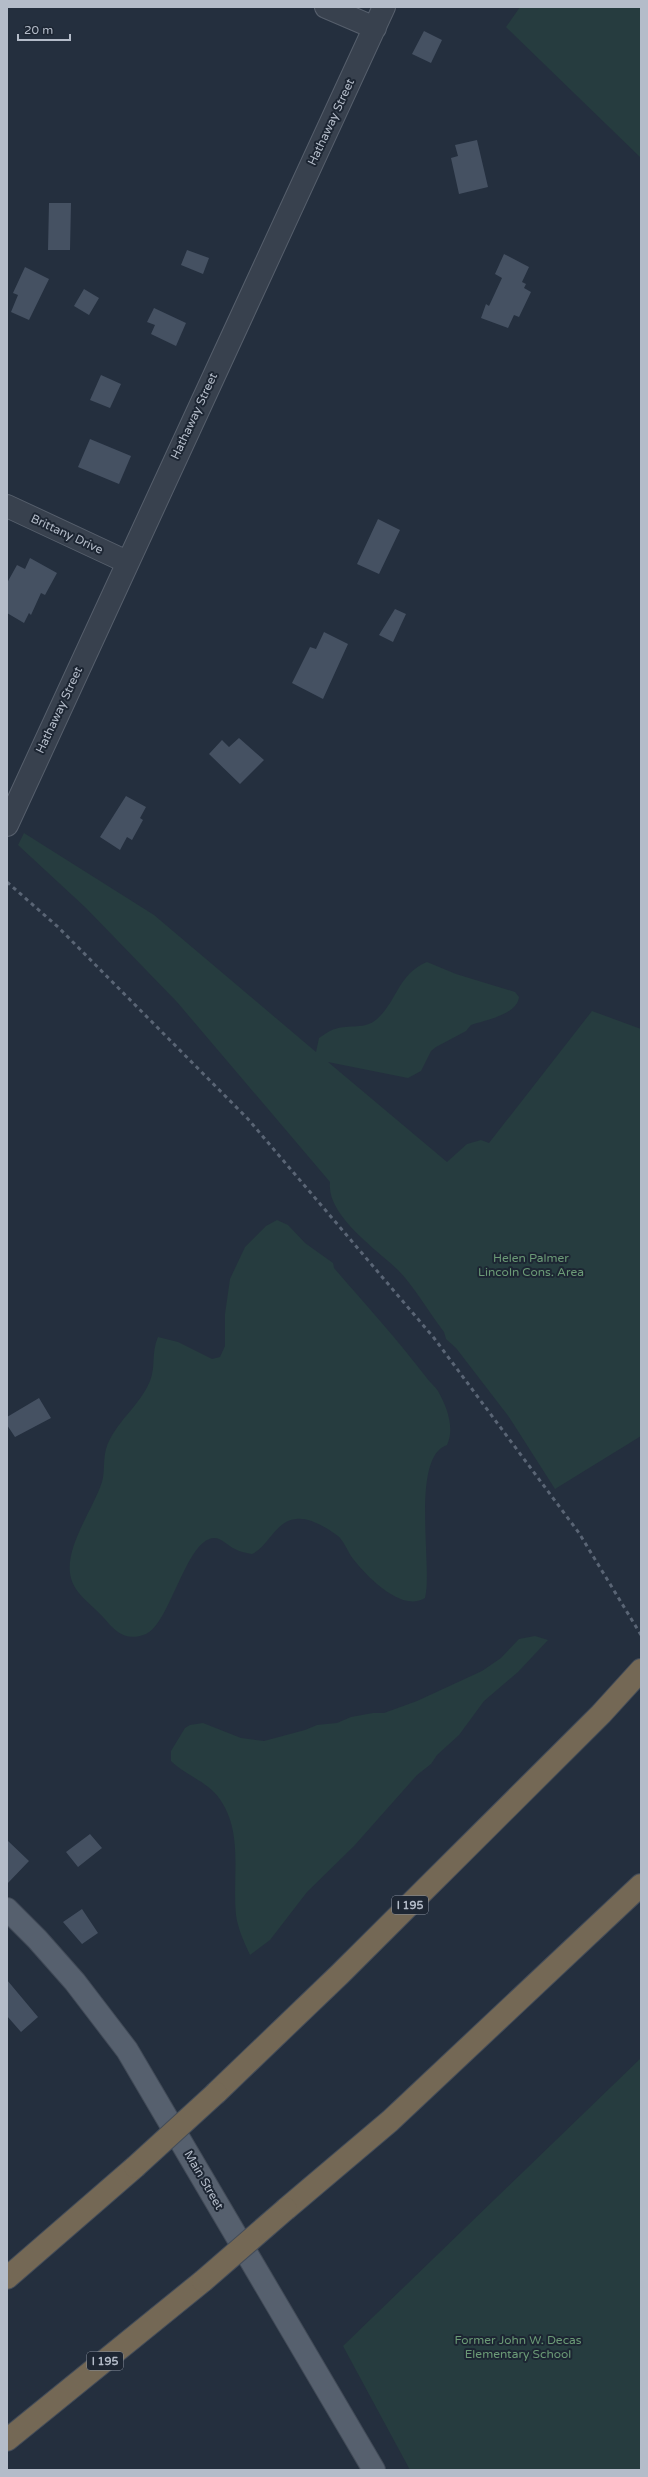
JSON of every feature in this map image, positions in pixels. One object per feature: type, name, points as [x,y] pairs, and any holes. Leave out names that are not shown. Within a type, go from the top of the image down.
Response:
[{"type":"highway","name":"I 195","points":[[7,2278],[135,2167],[216,2093],[346,1969],[601,1714],[641,1670]]},
{"type":"highway","name":"I 195","points":[[7,2440],[203,2280],[390,2121],[641,1886]]},
{"type":"main road","name":"Main Street","points":[[7,1909],[38,1939],[75,1982],[127,2050],[374,2470]]},
{"type":"street","points":[[326,7],[375,28]]},
{"type":"street","name":"Hathaway Street","points":[[7,825],[384,7]]},
{"type":"street","name":"Brittany Drive","points":[[7,506],[127,562]]},
{"type":"green space","points":[[520,7],[641,7],[641,158],[506,27]]},
{"type":"green space","name":"Helen Palmer Lincoln Cons. Area","points":[[24,833],[154,915],[316,1052],[319,1038],[329,1031],[340,1028],[362,1026],[377,1019],[390,1004],[404,980],[410,973],[417,967],[427,962],[456,974],[515,992],[519,997],[513,1008],[500,1016],[471,1025],[466,1031],[436,1047],[431,1051],[421,1071],[408,1078],[328,1062],[447,1162],[467,1144],[481,1140],[489,1143],[592,1011],[641,1029],[641,1436],[555,1489],[509,1417],[456,1348],[446,1339],[444,1332],[410,1284],[398,1270],[366,1242],[344,1219],[336,1207],[331,1194],[330,1182],[177,1002],[86,908],[18,845]]},
{"type":"green space","points":[[277,1220],[288,1225],[305,1243],[333,1263],[334,1268],[437,1389],[447,1411],[450,1425],[449,1438],[447,1445],[436,1454],[429,1470],[426,1491],[425,1515],[427,1583],[425,1598],[416,1601],[405,1600],[384,1590],[357,1564],[338,1536],[313,1521],[296,1519],[283,1524],[264,1545],[252,1554],[232,1548],[217,1538],[204,1542],[195,1552],[163,1615],[155,1627],[146,1634],[132,1637],[127,1636],[112,1627],[84,1599],[76,1589],[71,1578],[71,1555],[80,1530],[102,1482],[106,1449],[115,1431],[146,1390],[152,1375],[158,1337],[178,1342],[212,1359],[220,1357],[225,1346],[225,1314],[230,1279],[245,1247],[266,1226]]},
{"type":"green space","points":[[535,1636],[548,1640],[518,1672],[484,1701],[459,1735],[437,1755],[431,1764],[417,1775],[354,1846],[307,1892],[270,1940],[250,1955],[243,1940],[236,1915],[234,1840],[232,1825],[227,1811],[219,1798],[209,1787],[171,1761],[171,1751],[185,1728],[190,1725],[203,1723],[241,1738],[264,1741],[305,1730],[317,1725],[337,1723],[351,1717],[373,1713],[384,1713],[417,1701],[482,1671],[501,1658],[519,1639]]},
{"type":"green space","name":"Former John W. Decas Elementary School","points":[[641,2058],[641,2470],[410,2470],[343,2346]]},
{"type":"building","points":[[424,31],[442,40],[431,63],[412,54]]},
{"type":"building","points":[[477,140],[488,187],[459,194],[451,158],[458,156],[455,145]]},
{"type":"building","points":[[49,203],[71,203],[70,250],[48,250]]},
{"type":"building","points":[[187,250],[209,258],[203,274],[181,265]]},
{"type":"building","points":[[504,254],[529,267],[522,282],[526,284],[524,288],[531,292],[519,317],[514,315],[508,328],[481,318],[486,304],[489,306],[502,278],[495,274]]},
{"type":"building","points":[[25,267],[49,279],[29,320],[11,312],[18,295],[13,293]]},
{"type":"building","points":[[84,289],[99,298],[89,315],[74,306]]},
{"type":"building","points":[[154,308],[186,323],[176,346],[151,334],[155,325],[147,322]]},
{"type":"building","points":[[101,375],[121,384],[110,408],[90,400]]},
{"type":"building","points":[[90,439],[131,456],[119,484],[78,467]]},
{"type":"building","points":[[378,519],[400,530],[379,574],[357,564]]},
{"type":"building","points":[[30,558],[57,573],[45,595],[41,593],[31,615],[29,613],[24,623],[7,613],[7,583],[17,565],[25,569]]},
{"type":"building","points":[[395,609],[406,614],[393,642],[379,635]]},
{"type":"building","points":[[324,632],[348,644],[323,699],[292,683],[310,647],[316,649]]},
{"type":"building","points":[[239,738],[264,760],[240,784],[209,754],[222,740],[229,747]]},
{"type":"building","points":[[126,796],[146,807],[140,818],[143,820],[132,840],[127,837],[120,850],[100,837]]},
{"type":"building","points":[[39,1398],[51,1418],[15,1437],[7,1425],[7,1417]]},
{"type":"building","points":[[90,1834],[102,1848],[78,1867],[66,1852]]},
{"type":"building","points":[[7,1840],[29,1861],[7,1884]]},
{"type":"building","points":[[82,1909],[98,1933],[82,1944],[63,1922]]},
{"type":"building","points":[[7,1980],[38,2017],[21,2032],[7,2016]]},
{"type":"railway","points":[[7,882],[58,927],[248,1119],[434,1338],[579,1533],[641,1635]]}]
